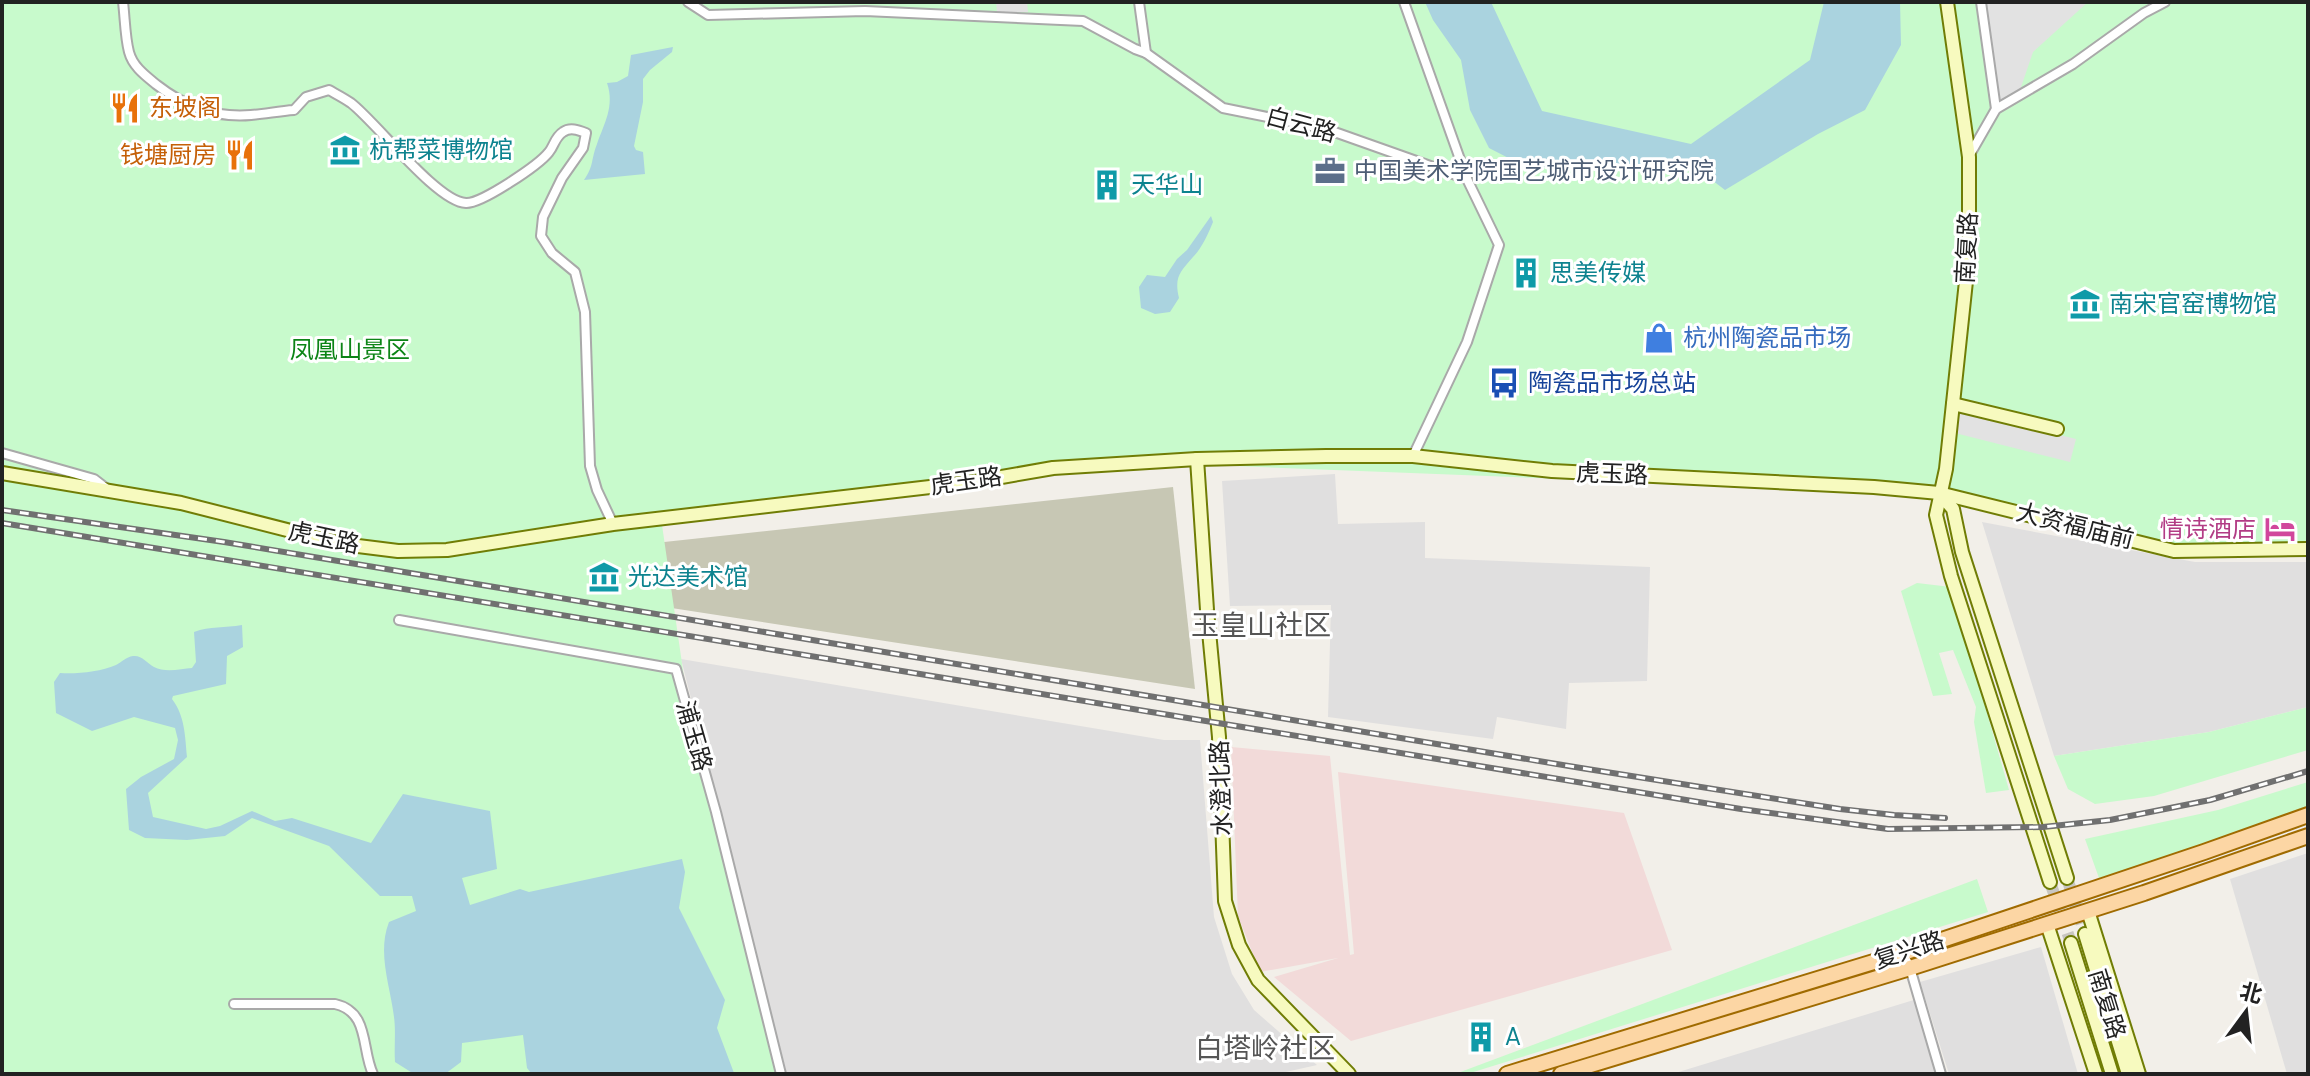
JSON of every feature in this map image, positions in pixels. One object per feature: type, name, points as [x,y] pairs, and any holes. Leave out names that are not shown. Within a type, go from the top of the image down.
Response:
[{"type":"main road","name":"复兴路","points":[[1507,1074],[1903,953],[2308,815]]},
{"type":"main road","name":"复兴路","points":[[1561,1074],[1910,968],[2308,836]]},
{"type":"street","points":[[123,2],[130,54],[140,71],[169,94],[193,107],[221,115],[254,115],[294,110],[306,97],[329,90],[351,103],[416,170],[456,200],[465,203],[474,202],[508,184],[549,152],[562,132],[572,128],[586,133],[583,148],[562,178],[543,217],[541,236],[552,253],[575,272],[585,312],[590,466],[613,524]]},
{"type":"street","name":"白云路","points":[[688,2],[708,15],[865,11],[1083,21],[1146,53],[1223,108],[1326,129],[1467,179]]},
{"type":"street","points":[[1139,2],[1146,53]]},
{"type":"street","points":[[1404,2],[1467,179],[1499,245],[1467,342],[1413,456]]},
{"type":"street","name":"南复路","points":[[1947,2],[1969,157],[1969,253],[1946,469],[1936,515],[1951,576],[2050,882]]},
{"type":"street","points":[[1981,2],[1996,109]]},
{"type":"street","points":[[1969,157],[1996,109],[2073,64],[2144,13],[2165,2]]},
{"type":"street","points":[[1953,404],[2057,429]]},
{"type":"street","points":[[2,453],[94,479],[111,492]]},
{"type":"street","name":"虎玉路","points":[[2,473],[181,503],[342,544],[398,551],[447,550],[613,524],[973,482],[1053,468],[1197,459],[1413,456],[1552,471],[1843,485],[1939,493]]},
{"type":"street","name":"水澄北路","points":[[1197,459],[1219,737],[1225,901],[1239,945],[1258,980],[1349,1074]]},
{"type":"street","points":[[1939,493],[1953,509],[1962,552],[2067,878]]},
{"type":"street","name":"大资福庙前","points":[[1939,493],[2174,551],[2308,549]]},
{"type":"street","name":"浦玉路","points":[[399,620],[676,669],[716,812],[781,1074]]},
{"type":"street","points":[[2088,911],[2139,1074]]},
{"type":"street","points":[[2047,924],[2096,1074]]},
{"type":"street","name":"南复路","points":[[2085,934],[2128,1074]]},
{"type":"street","name":"南复路","points":[[2071,943],[2112,1074]]},
{"type":"street","points":[[1903,953],[1941,1074]]},
{"type":"street","points":[[234,1004],[335,1004],[347,1007],[362,1029],[373,1074]]},
{"type":"shaded area","points":[[996,2],[1027,2],[1028,12],[997,12]]},
{"type":"shaded area","points":[[1981,2],[2088,2],[2033,52],[2018,96],[1996,109]]},
{"type":"shaded area","points":[[1961,410],[2076,439],[2070,462],[1955,433]]},
{"type":"shaded area","points":[[1335,474],[1338,524],[1425,522],[1425,558],[1650,567],[1647,681],[1569,683],[1566,729],[1497,717],[1493,739],[1328,717],[1331,605],[1230,606],[1222,481]]},
{"type":"shaded area","points":[[1173,487],[1195,689],[665,607],[655,543]]},
{"type":"shaded area","points":[[1982,522],[2195,562],[2308,562],[2308,707],[2209,732],[2054,756]]},
{"type":"shaded area","points":[[681,659],[1164,740],[1200,740],[1214,917],[1232,974],[1254,1010],[1317,1065],[1277,1074],[787,1074]]},
{"type":"shaded area","points":[[1231,747],[1330,756],[1350,955],[1354,954],[1338,772],[1624,813],[1672,950],[1351,1041],[1274,977],[1338,958],[1260,972],[1238,916]]},
{"type":"shaded area","points":[[2308,853],[2308,1074],[2287,1074],[2230,879]]},
{"type":"shaded area","points":[[2041,947],[2078,1074],[1949,1074],[1920,982]]},
{"type":"shaded area","points":[[1917,999],[1940,1074],[1672,1074]]},
{"type":"green space","name":"凤凰山景区","points":[[2,2],[2308,2],[2308,556],[2195,556],[1967,502],[1894,492],[1159,463],[660,511],[688,705],[783,1074],[2,1074]]},
{"type":"green space","points":[[1917,583],[1951,587],[2009,790],[1986,793],[1974,722],[1976,707],[1953,650],[1939,653],[1952,694],[1933,696],[1901,591]]},
{"type":"green space","points":[[2308,707],[2308,750],[2154,796],[2095,804],[2068,789],[2054,756],[2209,732]]},
{"type":"green space","points":[[2308,782],[2308,815],[2099,878],[2085,839],[2218,810]]},
{"type":"green space","points":[[1977,879],[1988,912],[1467,1074],[1455,1074]]},
{"type":"water","points":[[1425,2],[1491,2],[1542,111],[1691,144],[1810,60],[1824,2],[1900,2],[1901,45],[1865,110],[1818,134],[1725,190],[1691,164],[1604,173],[1563,163],[1532,170],[1489,148],[1470,110],[1461,60],[1433,20]]},
{"type":"water","points":[[673,47],[672,52],[643,79],[643,102],[634,146],[643,152],[645,174],[584,180],[608,115],[610,99],[607,83],[628,76],[631,55]]},
{"type":"water","points":[[1211,216],[1213,222],[1204,241],[1179,275],[1179,298],[1170,312],[1155,314],[1141,308],[1139,287],[1147,275],[1165,277]]},
{"type":"water","points":[[242,625],[243,647],[227,656],[226,684],[173,696],[184,726],[187,757],[148,793],[153,817],[206,829],[252,811],[275,821],[292,818],[371,843],[403,794],[490,811],[497,869],[462,878],[470,905],[520,889],[529,892],[682,859],[685,872],[679,908],[725,1000],[717,1028],[734,1073],[532,1074],[527,1068],[523,1035],[462,1043],[461,1062],[445,1074],[414,1074],[395,1062],[395,1022],[384,957],[389,922],[416,911],[412,896],[380,896],[329,846],[252,818],[225,836],[187,840],[145,838],[129,830],[126,789],[174,759],[178,740],[175,728],[134,717],[92,731],[56,713],[54,682],[60,673],[103,669],[133,656],[163,670],[192,668],[196,662],[194,632]]},
{"type":"tunnel","points":[[2067,878],[2085,934]]},
{"type":"tunnel","points":[[2050,882],[2071,943]]},
{"type":"railway","points":[[2,510],[224,542],[1581,768],[1840,809],[1945,818]]},
{"type":"railway","points":[[2,523],[1741,809],[1888,829],[2043,827],[2110,820],[2210,800],[2308,771]]},
{"type":"place","name":"东坡阁","points":[[125,108]]},
{"type":"place","name":"杭帮菜博物馆","points":[[345,150]]},
{"type":"place","name":"钱塘厨房","points":[[240,155]]},
{"type":"place","name":"中国美术学院国艺城市设计研究院","points":[[1330,171]]},
{"type":"place","name":"天华山","points":[[1107,185]]},
{"type":"place","name":"思美传媒","points":[[1526,273]]},
{"type":"place","name":"南宋官窑博物馆","points":[[2085,304]]},
{"type":"place","name":"杭州陶瓷品市场","points":[[1659,338]]},
{"type":"place","name":"陶瓷品市场总站","points":[[1504,383]]},
{"type":"place","name":"情诗酒店","points":[[2280,529]]},
{"type":"place","name":"光达美术馆","points":[[604,577]]},
{"type":"place","name":"A","points":[[1481,1037]]},
{"type":"district","name":"玉皇山社区","points":[[1261,625]]},
{"type":"district","name":"白塔岭社区","points":[[1265,1048]]}]
